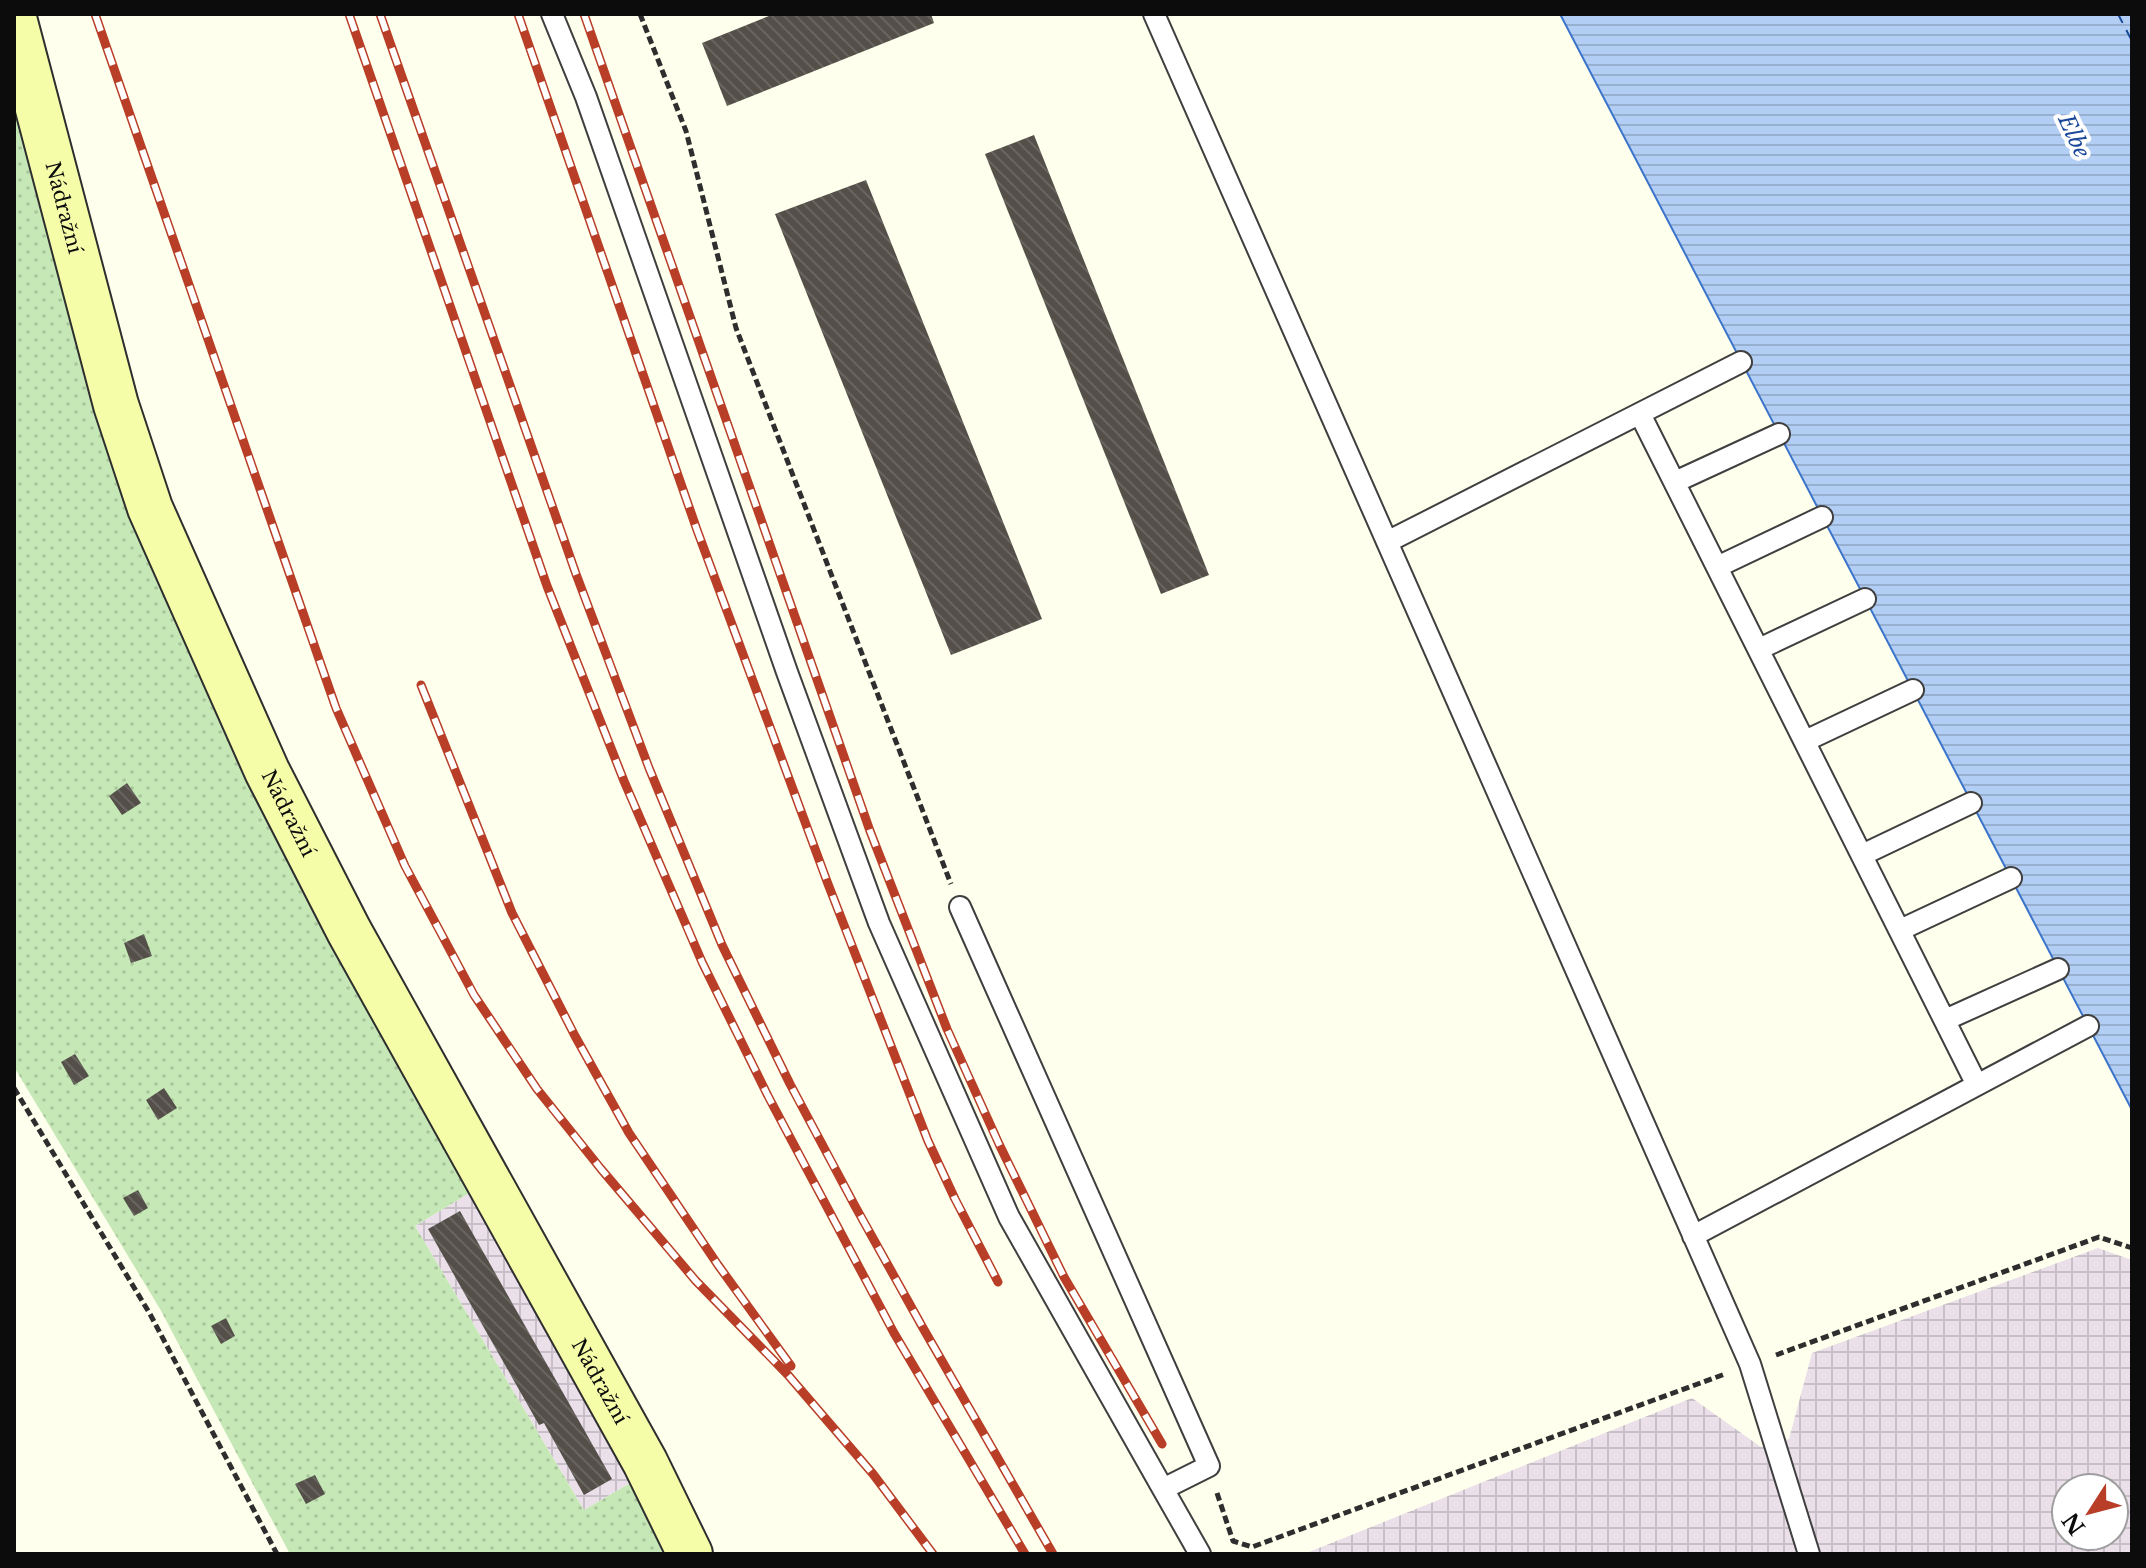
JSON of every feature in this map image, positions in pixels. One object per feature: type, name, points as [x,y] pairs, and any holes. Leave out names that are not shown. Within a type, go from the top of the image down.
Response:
[{"type":"main road","name":"Nádražní","points":[[14,18],[116,405],[150,508],[267,771],[349,931],[645,1462],[690,1554]]},
{"type":"lane","points":[[552,14],[586,97],[787,672],[879,923],[1009,1217],[1200,1554]]},
{"type":"lane","points":[[1154,14],[1750,1364],[1809,1554]]},
{"type":"lane","points":[[1387,542],[1741,362]]},
{"type":"lane","points":[[1640,414],[1977,1085]]},
{"type":"lane","points":[[1675,482],[1779,434]]},
{"type":"lane","points":[[1717,567],[1822,517]]},
{"type":"lane","points":[[1759,649],[1865,599]]},
{"type":"lane","points":[[1805,741],[1913,690]]},
{"type":"lane","points":[[1862,855],[1971,803]]},
{"type":"lane","points":[[1900,930],[2011,878]]},
{"type":"lane","points":[[960,907],[1209,1466],[1163,1489]]},
{"type":"lane","points":[[1945,1020],[2058,969]]},
{"type":"lane","points":[[1693,1236],[2088,1026]]},
{"type":"path","points":[[640,14],[686,131],[736,328],[960,907]]},
{"type":"path","points":[[14,1088],[150,1314],[277,1554]]},
{"type":"path","points":[[1209,1466],[1233,1541],[1252,1547],[2099,1237],[2132,1248]]},
{"type":"shaded area","points":[[471,1192],[632,1482],[584,1510],[415,1226]]},
{"type":"shaded area","points":[[2098,1248],[2132,1260],[2132,1554],[1304,1554],[1692,1398],[1761,1447],[1789,1439],[1812,1353]]},
{"type":"green space","points":[[14,93],[97,410],[471,1192],[415,1226],[584,1510],[632,1482],[668,1554],[290,1554],[160,1309],[14,1067]]},
{"type":"water","name":"Elbe","points":[[1560,14],[2132,14],[2132,1110]]},
{"type":"building","points":[[774,14],[931,14],[934,23],[727,106],[702,43]]},
{"type":"building","points":[[1034,135],[1209,575],[1161,594],[985,154]]},
{"type":"building","points":[[866,180],[1042,619],[951,655],[775,214]]},
{"type":"building","points":[[127,783],[141,803],[122,815],[109,796]]},
{"type":"building","points":[[144,934],[152,956],[131,963],[124,943]]},
{"type":"building","points":[[75,1054],[89,1076],[74,1085],[61,1062]]},
{"type":"building","points":[[164,1088],[177,1108],[158,1120],[146,1100]]},
{"type":"building","points":[[138,1190],[148,1208],[134,1216],[123,1198]]},
{"type":"building","points":[[460,1211],[612,1479],[584,1495],[544,1423],[539,1425],[428,1229]]},
{"type":"building","points":[[226,1318],[235,1336],[221,1344],[211,1326]]},
{"type":"building","points":[[315,1475],[325,1494],[306,1504],[295,1484]]},
{"type":"ferry route","points":[[2118,14],[2132,41]]},
{"type":"railway","points":[[95,14],[336,708],[405,866],[474,995],[537,1089],[601,1169],[696,1281],[788,1375],[873,1474],[933,1554]]},
{"type":"railway","points":[[349,14],[547,586],[624,781],[702,962],[768,1096],[894,1333],[1025,1554]]},
{"type":"railway","points":[[380,14],[576,574],[649,768],[722,945],[790,1084],[855,1206],[1053,1554]]},
{"type":"railway","points":[[518,14],[697,530],[828,884],[928,1141],[998,1282]]},
{"type":"railway","points":[[584,14],[870,831],[947,1029],[1064,1277],[1162,1444]]},
{"type":"railway","points":[[421,685],[512,913],[575,1036],[629,1133],[791,1366]]}]
